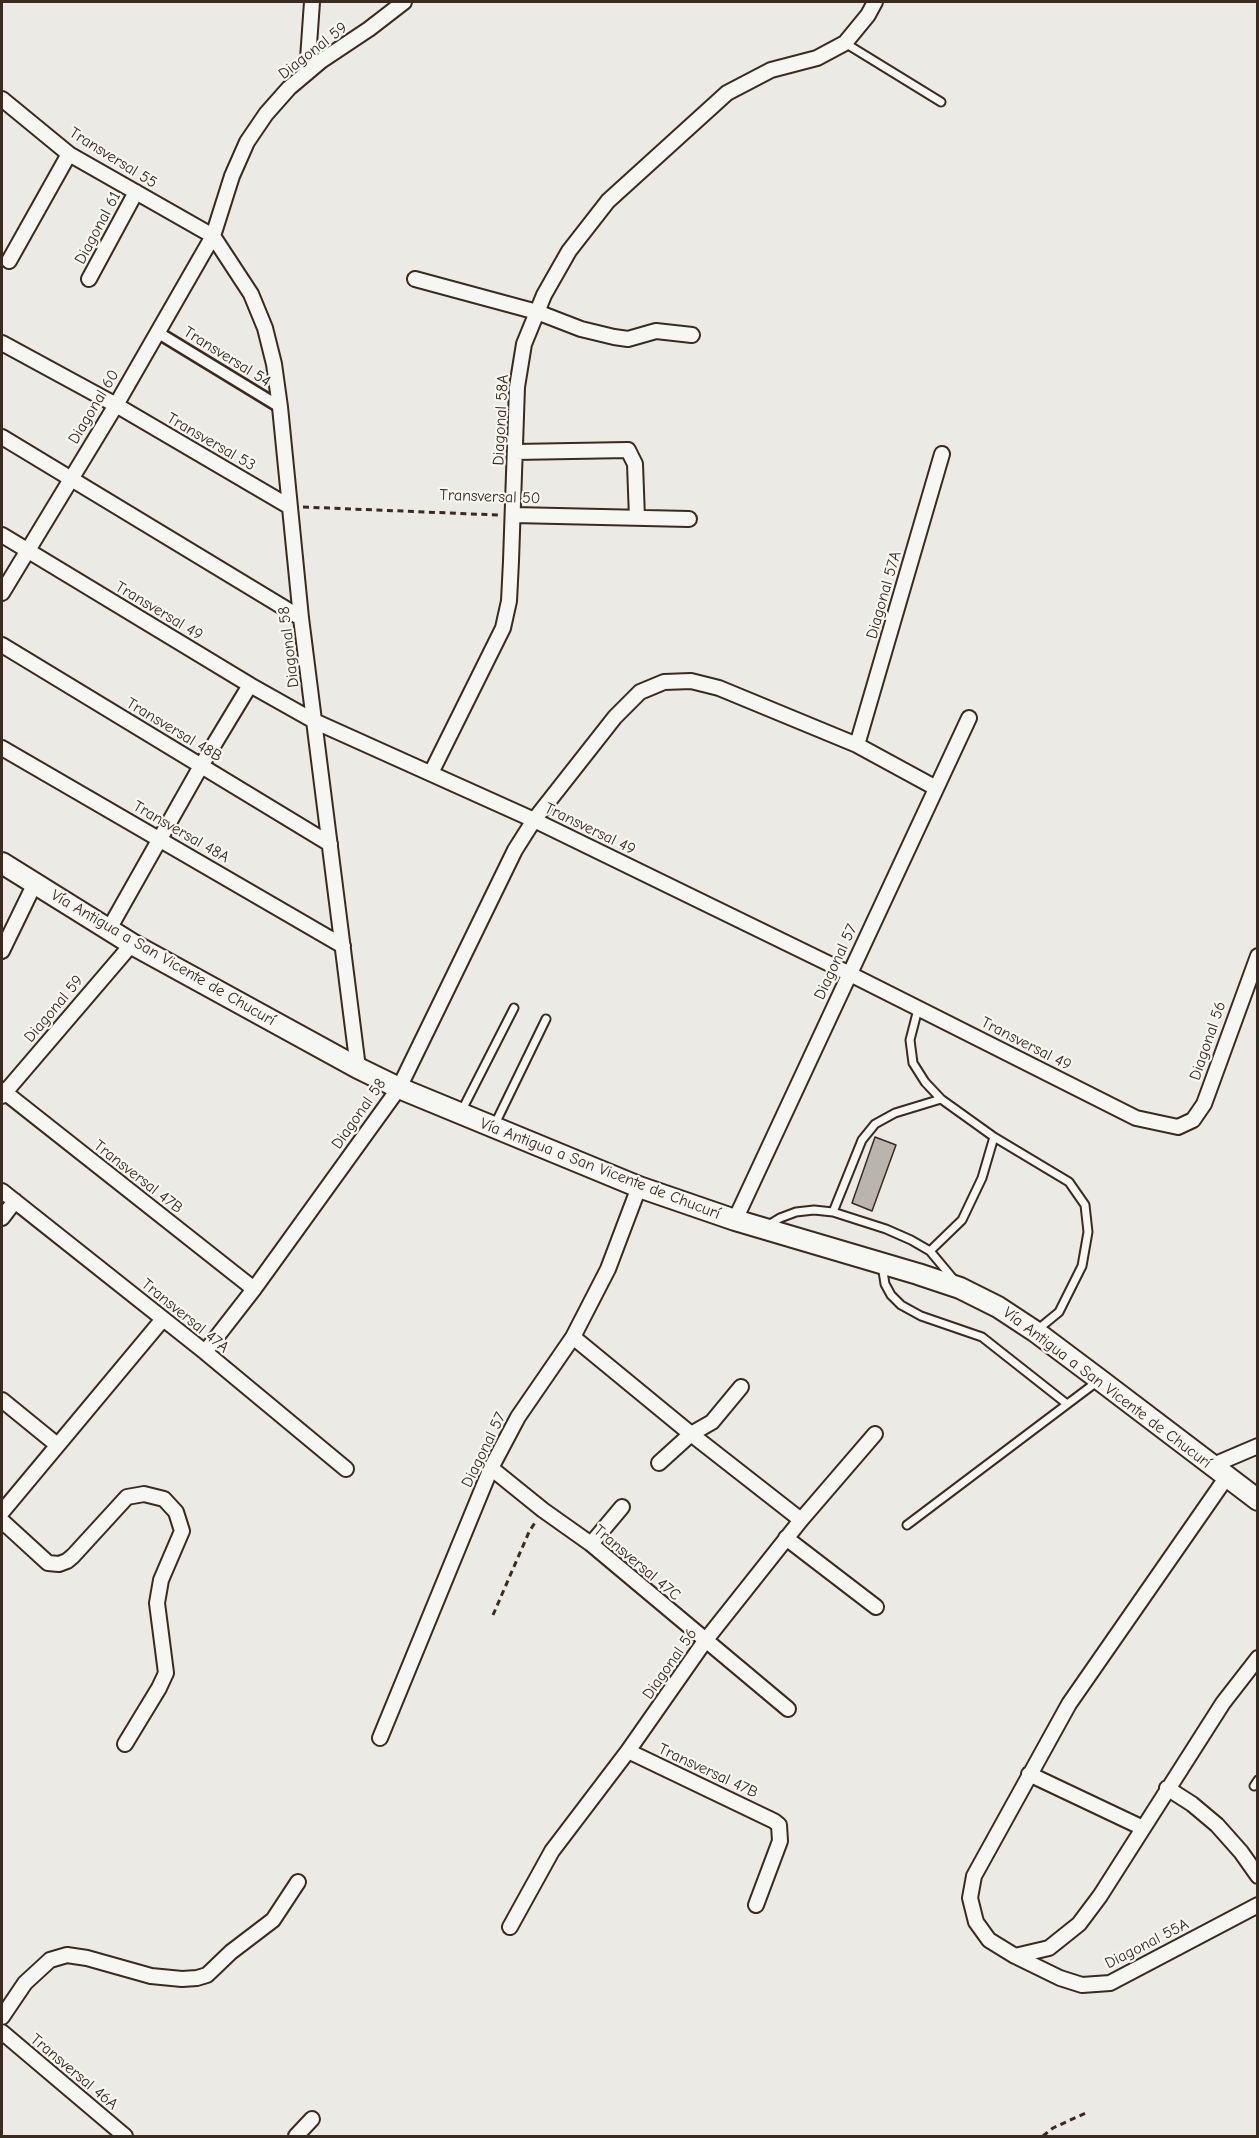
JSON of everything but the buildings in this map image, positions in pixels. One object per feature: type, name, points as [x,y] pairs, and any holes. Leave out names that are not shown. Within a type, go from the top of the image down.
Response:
[{"type":"main road","name":"Vía Antigua a San Vicente de Chucurí","points":[[2,863],[132,944],[358,1068],[399,1088],[639,1187],[735,1220],[960,1288],[998,1307],[1036,1332],[1257,1500]]},
{"type":"street","points":[[307,73],[312,2]]},
{"type":"street","name":"Diagonal 59","points":[[213,236],[232,176],[247,142],[266,114],[289,88],[307,73],[404,2]]},
{"type":"street","name":"Diagonal 58A","points":[[431,773],[503,628],[509,601],[514,515],[517,387],[525,344],[537,312],[569,251],[608,201],[727,93],[771,70],[817,58],[845,43],[868,15],[875,2]]},
{"type":"street","name":"Transversal 55","points":[[2,99],[69,154],[213,236]]},
{"type":"street","points":[[9,261],[69,154]]},
{"type":"street","name":"Diagonal 61","points":[[89,279],[136,192]]},
{"type":"street","name":"Diagonal 60","points":[[2,593],[116,405],[213,236]]},
{"type":"street","name":"Diagonal 58","points":[[213,236],[251,294],[265,328],[274,364],[314,721],[358,1068]]},
{"type":"street","points":[[415,279],[537,312],[581,329],[621,338],[628,339],[656,331],[692,335]]},
{"type":"street","name":"Transversal 54","points":[[158,332],[280,407]]},
{"type":"street","points":[[2,343],[116,405]]},
{"type":"street","name":"Transversal 53","points":[[116,405],[290,507]]},
{"type":"street","points":[[2,437],[302,618]]},
{"type":"street","points":[[515,452],[628,450],[635,464],[637,518]]},
{"type":"street","name":"Diagonal 57A","points":[[857,746],[942,454]]},
{"type":"street","name":"Transversal 50","points":[[514,515],[689,519]]},
{"type":"street","name":"Transversal 49","points":[[2,534],[250,685],[314,721],[534,820],[848,973],[1136,1118],[1178,1127]]},
{"type":"street","name":"Transversal 48B","points":[[2,645],[330,844]]},
{"type":"street","name":"Diagonal 58","points":[[205,1352],[254,1290],[399,1088],[515,850],[534,820],[615,717],[640,692],[664,682],[691,681],[719,688],[857,746]]},
{"type":"street","points":[[109,929],[201,766],[250,685]]},
{"type":"street","name":"Diagonal 57","points":[[735,1220],[848,973],[969,718]]},
{"type":"street","points":[[857,746],[936,788]]},
{"type":"street","name":"Transversal 48A","points":[[2,748],[343,946]]},
{"type":"street","points":[[2,951],[35,883]]},
{"type":"street","name":"Diagonal 59","points":[[2,1093],[132,944]]},
{"type":"street","name":"Diagonal 56","points":[[1178,1127],[1193,1120],[1203,1104],[1257,957]]},
{"type":"street","name":"Transversal 47B","points":[[2,1093],[254,1290]]},
{"type":"street","name":"Diagonal 57","points":[[380,1738],[491,1468],[518,1417],[573,1337],[608,1269],[639,1187]]},
{"type":"street","name":"Transversal 47A","points":[[2,1191],[205,1352],[346,1469]]},
{"type":"street","points":[[2,1218],[15,1201]]},
{"type":"street","points":[[2,1512],[56,1444],[163,1319]]},
{"type":"street","points":[[573,1337],[801,1520]]},
{"type":"street","points":[[660,1463],[691,1434],[712,1422],[741,1387]]},
{"type":"street","points":[[2,1400],[56,1444]]},
{"type":"street","name":"Diagonal 56","points":[[510,1927],[552,1851],[628,1751],[705,1641],[786,1538],[875,1434]]},
{"type":"street","points":[[1219,1472],[1257,1446]]},
{"type":"street","name":"Transversal 47C","points":[[491,1468],[543,1510],[591,1544],[788,1709]]},
{"type":"street","name":"Diagonal 55A","points":[[1219,1472],[1069,1704],[974,1876],[970,1898],[976,1922],[988,1940],[1060,1978],[1082,1985],[1110,1983],[1257,1905]]},
{"type":"street","points":[[2,1521],[48,1563],[59,1564],[67,1561],[127,1497],[144,1494],[164,1498],[176,1512],[182,1531],[161,1580],[157,1603],[166,1672],[159,1689],[125,1744]]},
{"type":"street","points":[[591,1544],[622,1507]]},
{"type":"street","points":[[786,1538],[876,1607]]},
{"type":"street","points":[[1015,1956],[1048,1948],[1079,1924],[1100,1896],[1223,1703],[1257,1658]]},
{"type":"street","name":"Transversal 47B","points":[[628,1751],[774,1821],[778,1825],[780,1841],[756,1905]]},
{"type":"street","points":[[1029,1774],[1143,1828]]},
{"type":"street","points":[[1167,1788],[1192,1804],[1216,1825],[1241,1852],[1257,1876]]},
{"type":"street","points":[[2,2018],[25,1983],[50,1960],[67,1955],[87,1958],[150,1976],[182,1979],[207,1975],[231,1952],[273,1920],[298,1882]]},
{"type":"street","name":"Transversal 46A","points":[[2,2032],[125,2136]]},
{"type":"street","points":[[296,2136],[312,2119]]},
{"type":"lane","points":[[845,43],[941,102]]},
{"type":"lane","points":[[460,1115],[514,1008]]},
{"type":"lane","points":[[918,1009],[910,1040],[913,1063],[925,1082],[941,1099],[994,1137],[1069,1182],[1085,1205],[1088,1232],[1082,1266],[1059,1311],[1036,1332]]},
{"type":"lane","points":[[493,1128],[546,1019]]},
{"type":"lane","points":[[833,1212],[862,1140],[875,1125],[895,1113],[941,1099]]},
{"type":"lane","points":[[930,1251],[962,1220],[982,1178],[994,1137]]},
{"type":"lane","points":[[762,1228],[796,1212],[814,1210],[833,1212],[886,1229],[930,1251],[960,1288]]},
{"type":"lane","points":[[882,1263],[885,1284],[900,1305],[921,1316],[982,1337],[1067,1404]]},
{"type":"lane","points":[[907,1525],[1100,1380]]},
{"type":"path","name":"Transversal 50","points":[[290,507],[514,515]]},
{"type":"path","points":[[493,1615],[529,1532],[543,1510]]},
{"type":"path","points":[[1043,2136],[1053,2127],[1088,2112]]}]
